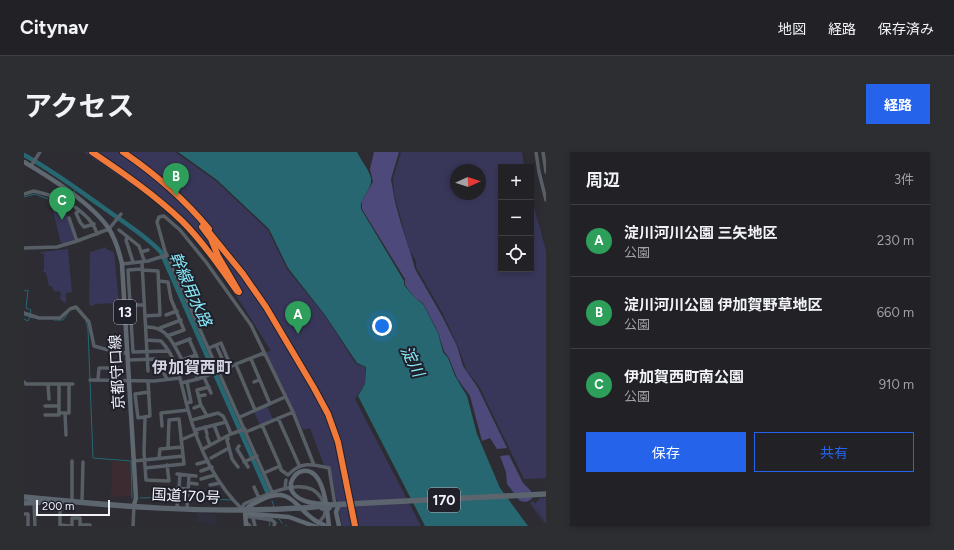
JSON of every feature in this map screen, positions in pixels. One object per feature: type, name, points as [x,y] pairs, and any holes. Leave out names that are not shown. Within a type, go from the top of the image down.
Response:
[{"type":"highway","name":"国道170号","points":[[24,498],[134,507],[177,508],[245,517],[298,508],[546,494]]},
{"type":"highway","name":"国道170号","points":[[24,498],[33,502]]},
{"type":"highway","name":"170","points":[[24,503],[52,501]]},
{"type":"main road","name":"京都守口線","points":[[24,162],[31,165],[75,196],[100,218],[109,229],[117,246],[122,264],[128,352],[136,498],[134,507]]},
{"type":"main road","points":[[329,526],[324,494],[317,477],[310,472],[302,471],[293,477],[289,487],[295,496],[302,500],[330,506],[336,512],[339,526]]},
{"type":"main road","points":[[245,517],[247,506],[267,498],[273,493],[289,497],[315,525]]},
{"type":"main road","points":[[275,512],[282,516],[298,519],[315,525],[326,526]]},
{"type":"street","points":[[536,152],[546,200]]},
{"type":"street","points":[[543,152],[546,172]]},
{"type":"street","points":[[31,165],[39,154]]},
{"type":"street","points":[[24,194],[34,191],[68,200],[75,196]]},
{"type":"street","points":[[75,207],[94,224],[97,234]]},
{"type":"street","points":[[80,210],[76,213],[84,227],[94,224]]},
{"type":"street","points":[[24,248],[57,247],[97,234],[109,229],[121,214]]},
{"type":"street","points":[[273,493],[264,473],[254,457],[243,431],[240,417],[167,255],[157,222],[159,217],[162,216],[180,230],[206,262],[251,325],[293,412],[314,465]]},
{"type":"street","points":[[69,218],[77,241]]},
{"type":"street","points":[[119,230],[127,238],[139,246],[141,252],[143,262],[142,270],[148,371]]},
{"type":"street","points":[[127,238],[126,240],[133,262]]},
{"type":"street","points":[[141,252],[148,250]]},
{"type":"street","points":[[122,264],[143,262],[167,255]]},
{"type":"street","points":[[145,316],[160,316],[158,271],[128,270],[133,352],[168,350]]},
{"type":"street","points":[[159,281],[168,282],[171,299],[184,330],[167,336]]},
{"type":"street","points":[[130,306],[144,304]]},
{"type":"street","points":[[24,313],[43,318],[60,318],[72,307],[76,307],[89,322],[94,346],[102,347],[117,353],[128,352]]},
{"type":"street","points":[[169,315],[177,311]]},
{"type":"street","points":[[160,328],[164,325],[181,320]]},
{"type":"street","points":[[146,327],[156,326],[160,328],[181,354],[182,360],[196,356],[190,339],[174,345]]},
{"type":"street","points":[[146,340],[161,341],[168,350],[178,369],[188,410],[215,475],[250,526]]},
{"type":"street","points":[[209,348],[221,343],[231,367]]},
{"type":"street","points":[[181,383],[212,374],[264,353]]},
{"type":"street","points":[[128,360],[156,359],[167,379]]},
{"type":"street","points":[[251,359],[270,404]]},
{"type":"street","points":[[198,379],[193,366],[200,363],[211,393]]},
{"type":"street","points":[[236,365],[255,410]]},
{"type":"street","points":[[98,379],[98,368],[118,368],[118,380]]},
{"type":"street","points":[[90,380],[148,381],[180,378]]},
{"type":"street","points":[[254,382],[260,380]]},
{"type":"street","points":[[148,381],[149,392],[150,416],[145,418],[136,417],[135,394],[149,392]]},
{"type":"street","points":[[24,382],[26,384],[71,384],[69,413],[45,415]]},
{"type":"street","points":[[186,403],[191,402],[187,382]]},
{"type":"street","points":[[48,384],[49,400]]},
{"type":"street","points":[[59,384],[59,413]]},
{"type":"street","points":[[206,416],[204,407],[201,406],[197,390],[209,387]]},
{"type":"street","points":[[199,396],[205,395]]},
{"type":"street","points":[[240,417],[285,397]]},
{"type":"street","points":[[45,406],[59,406]]},
{"type":"street","points":[[194,408],[201,406]]},
{"type":"street","points":[[162,426],[162,413],[188,410]]},
{"type":"street","points":[[203,449],[218,439],[262,425],[293,412]]},
{"type":"street","points":[[65,413],[66,435]]},
{"type":"street","points":[[192,420],[221,413],[226,422],[229,435],[230,454],[236,465],[240,460]]},
{"type":"street","points":[[145,418],[146,480],[169,481],[167,465]]},
{"type":"street","points":[[145,468],[184,464],[179,418],[172,418],[169,420],[168,448]]},
{"type":"street","points":[[278,418],[299,466]]},
{"type":"street","points":[[181,440],[204,427],[226,422]]},
{"type":"street","points":[[214,425],[220,445]]},
{"type":"street","points":[[262,425],[280,466],[287,477],[289,487]]},
{"type":"street","points":[[204,427],[210,445],[213,449]]},
{"type":"street","points":[[159,458],[160,449],[182,447]]},
{"type":"street","points":[[197,464],[210,460],[220,452],[229,448]]},
{"type":"street","points":[[230,454],[238,448],[244,462],[248,467]]},
{"type":"street","points":[[134,461],[183,456]]},
{"type":"street","points":[[244,462],[254,457]]},
{"type":"street","points":[[72,461],[72,502]]},
{"type":"street","points":[[82,502],[83,462]]},
{"type":"street","points":[[287,477],[299,466],[314,465],[328,468],[330,506]]},
{"type":"street","points":[[264,473],[280,466]]},
{"type":"street","points":[[201,471],[212,467]]},
{"type":"street","points":[[196,498],[197,492],[177,488],[178,474],[200,479],[215,475]]},
{"type":"street","points":[[187,509],[190,476]]},
{"type":"street","points":[[210,485],[220,482]]},
{"type":"street","points":[[189,483],[197,484]]},
{"type":"street","points":[[254,487],[259,498]]},
{"type":"street","points":[[245,517],[244,504],[289,487],[306,488],[319,494],[322,500],[325,513],[315,525]]},
{"type":"street","points":[[177,508],[178,495]]},
{"type":"street","points":[[60,501],[60,526],[71,526],[72,518],[80,518],[80,525],[90,524],[90,526]]},
{"type":"street","points":[[33,502],[35,526]]},
{"type":"street","points":[[134,507],[134,526]]},
{"type":"street","points":[[24,514],[28,514],[27,525]]},
{"type":"street","points":[[245,517],[272,520],[275,523],[274,526]]},
{"type":"street","points":[[253,518],[255,526]]},
{"type":"shaded area","points":[[84,152],[175,152],[216,181],[268,230],[287,269],[325,316],[356,364],[365,367],[365,384],[355,399],[421,526],[342,526],[330,468],[324,465],[310,428],[303,430],[270,363],[266,352],[271,351],[224,278],[199,244],[171,212]]},
{"type":"shaded area","points":[[374,152],[399,152],[391,179],[396,207],[415,269],[442,316],[457,346],[463,366],[478,388],[507,448],[497,449],[490,438],[482,441],[470,396],[457,378],[449,358],[444,351],[438,332],[423,303],[415,298],[405,285],[405,279],[362,209],[362,201],[373,182],[370,169]]},
{"type":"shaded area","points":[[401,152],[522,152],[524,164],[498,164],[498,272],[534,272],[534,207],[546,251],[546,478],[524,479],[479,386],[467,371],[457,344],[442,312],[416,267],[416,261],[409,249],[394,193],[393,178]]},
{"type":"shaded area","points":[[51,202],[73,204],[70,211],[65,210],[75,240],[61,244]]},
{"type":"shaded area","points":[[107,247],[106,249],[114,252],[119,303],[94,304],[94,306],[89,305],[90,252]]},
{"type":"shaded area","points":[[68,249],[72,292],[66,293],[66,304],[60,299],[61,292],[54,291],[52,286],[49,286],[46,273],[41,271],[44,271],[44,254],[40,253]]},
{"type":"shaded area","points":[[267,406],[273,419],[260,425],[254,412]]},
{"type":"shaded area","points":[[509,455],[523,483],[531,491],[532,499],[526,502],[520,501],[507,484],[506,472],[500,456]]},
{"type":"shaded area","points":[[112,462],[130,462],[131,496],[111,497]]},
{"type":"shaded area","points":[[540,498],[546,498],[546,524],[534,505],[546,526],[530,503],[533,501],[535,504]]},
{"type":"shaded area","points":[[197,513],[217,514],[215,526],[196,522]]},
{"type":"water","name":"淀川","points":[[178,152],[357,152],[367,168],[371,178],[370,186],[362,201],[361,209],[404,281],[404,285],[415,298],[423,304],[438,333],[443,352],[448,358],[455,376],[467,396],[477,434],[500,488],[528,526],[425,526],[358,396],[365,384],[366,367],[357,363],[325,315],[288,268],[269,229],[217,180]]},
{"type":"waterway","name":"幹線用水路","points":[[24,155],[55,174],[126,224],[148,240],[161,252],[267,491]]},
{"type":"waterway","points":[[76,189],[74,192],[78,196]]},
{"type":"waterway","points":[[24,197],[35,194],[48,199]]},
{"type":"waterway","points":[[52,200],[74,203]]},
{"type":"waterway","points":[[24,291],[28,290],[26,308],[31,310],[30,314]]},
{"type":"waterway","points":[[54,320],[63,320],[68,313]]},
{"type":"waterway","points":[[24,315],[33,318]]},
{"type":"waterway","points":[[24,319],[28,321],[30,317]]},
{"type":"waterway","points":[[86,321],[88,329],[93,458],[131,461],[132,498]]},
{"type":"waterway","points":[[140,498],[172,497],[173,492],[187,497]]},
{"type":"waterway","points":[[190,498],[232,500]]},
{"type":"waterway","name":"幹線用水路","points":[[272,501],[274,507]]},
{"type":"waterway","name":"幹線用水路","points":[[279,519],[282,523]]},
{"type":"waterway","points":[[269,521],[269,526]]},
{"type":"cycle path","points":[[92,152],[127,176],[172,211],[190,229],[239,292],[218,256],[211,239],[202,227],[204,226],[243,274],[266,307],[328,414],[338,442],[355,526]]},
{"type":"cycle path","points":[[123,152],[169,188],[209,229]]},
{"type":"place","name":"淀川河川公園 伊加賀野草地区","points":[[176,196]]},
{"type":"place","name":"伊加賀西町南公園","points":[[62,220]]},
{"type":"place","name":"淀川河川公園 三矢地区","points":[[298,334]]},
{"type":"district","name":"伊加賀西町","points":[[192,367]]}]
